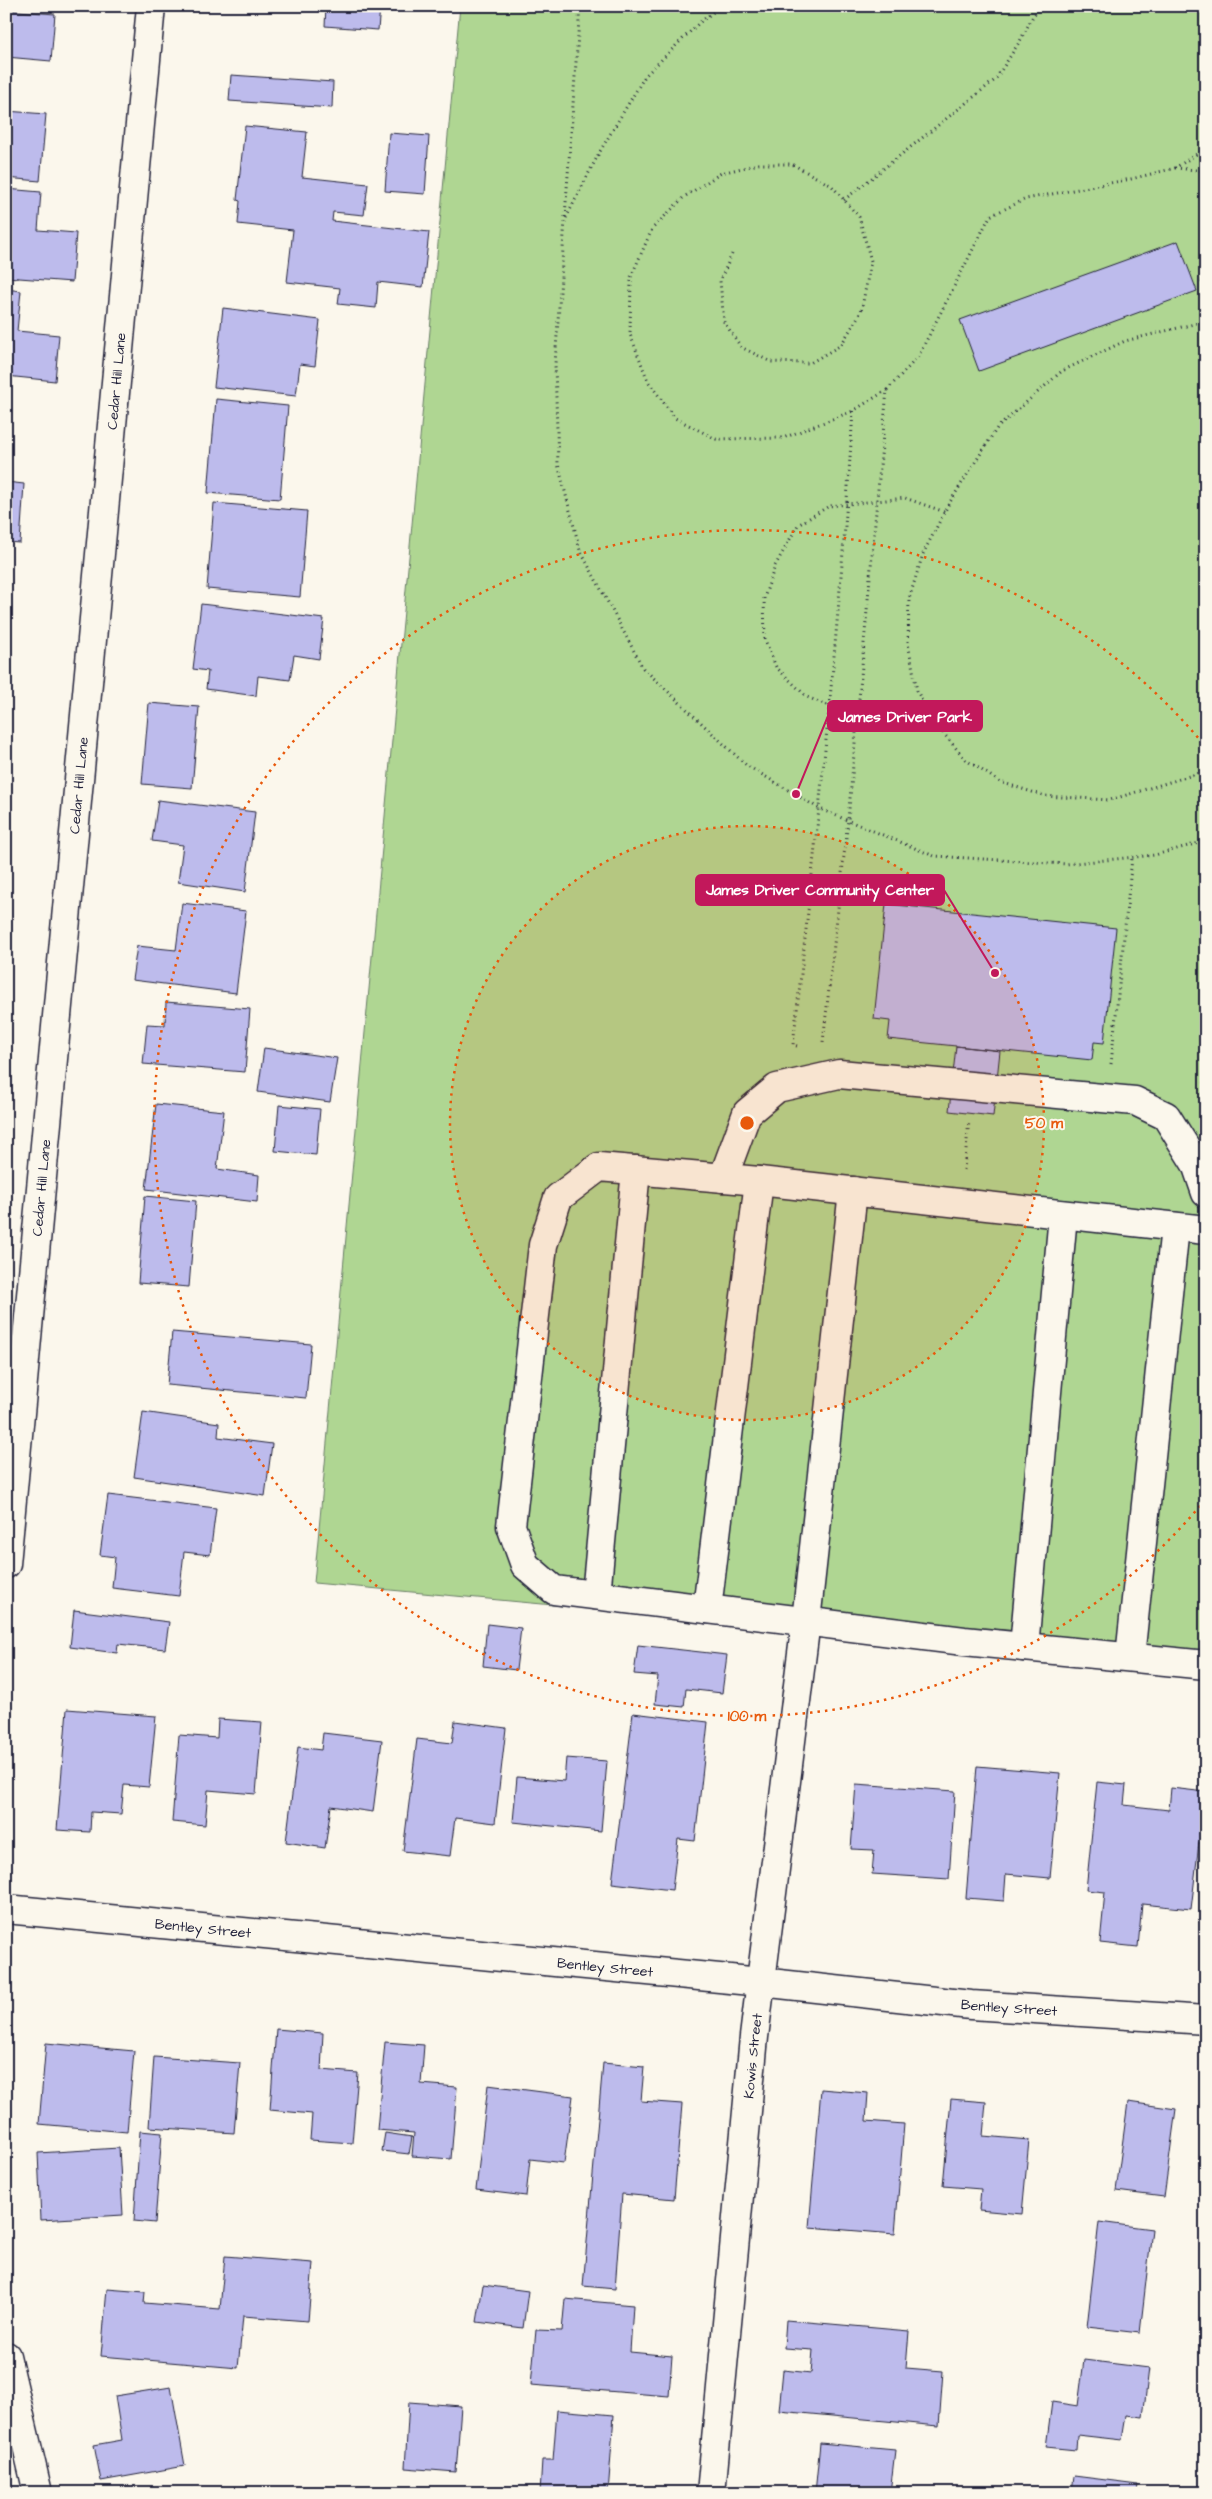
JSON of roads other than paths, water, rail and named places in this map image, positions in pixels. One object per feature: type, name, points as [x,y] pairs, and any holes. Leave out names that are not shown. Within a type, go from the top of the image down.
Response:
[{"type":"street","name":"Cedar Hill Lane","points":[[6,1564],[151,6]]},
{"type":"street","points":[[723,1178],[747,1113],[777,1088],[839,1074],[1136,1101],[1166,1116],[1196,1164],[1206,1193]]},
{"type":"street","points":[[1206,1230],[759,1181],[599,1167],[558,1198],[543,1245],[511,1526],[525,1566],[554,1590],[1024,1647],[1206,1665]]},
{"type":"street","points":[[596,1595],[636,1170]]},
{"type":"street","points":[[706,1609],[759,1181]]},
{"type":"street","name":"Kowis Street","points":[[711,2493],[760,1982],[806,1621],[853,1191]]},
{"type":"street","points":[[1024,1647],[1063,1215]]},
{"type":"street","points":[[1130,1657],[1175,1227]]},
{"type":"street","name":"Bentley Street","points":[[6,1909],[760,1982],[971,2006],[1206,2020]]},
{"type":"street","points":[[6,2356],[38,2493]]},
{"type":"place","name":"James Driver Park","points":[[796,794]]},
{"type":"place","name":"James Driver Community Center","points":[[995,973]]}]
